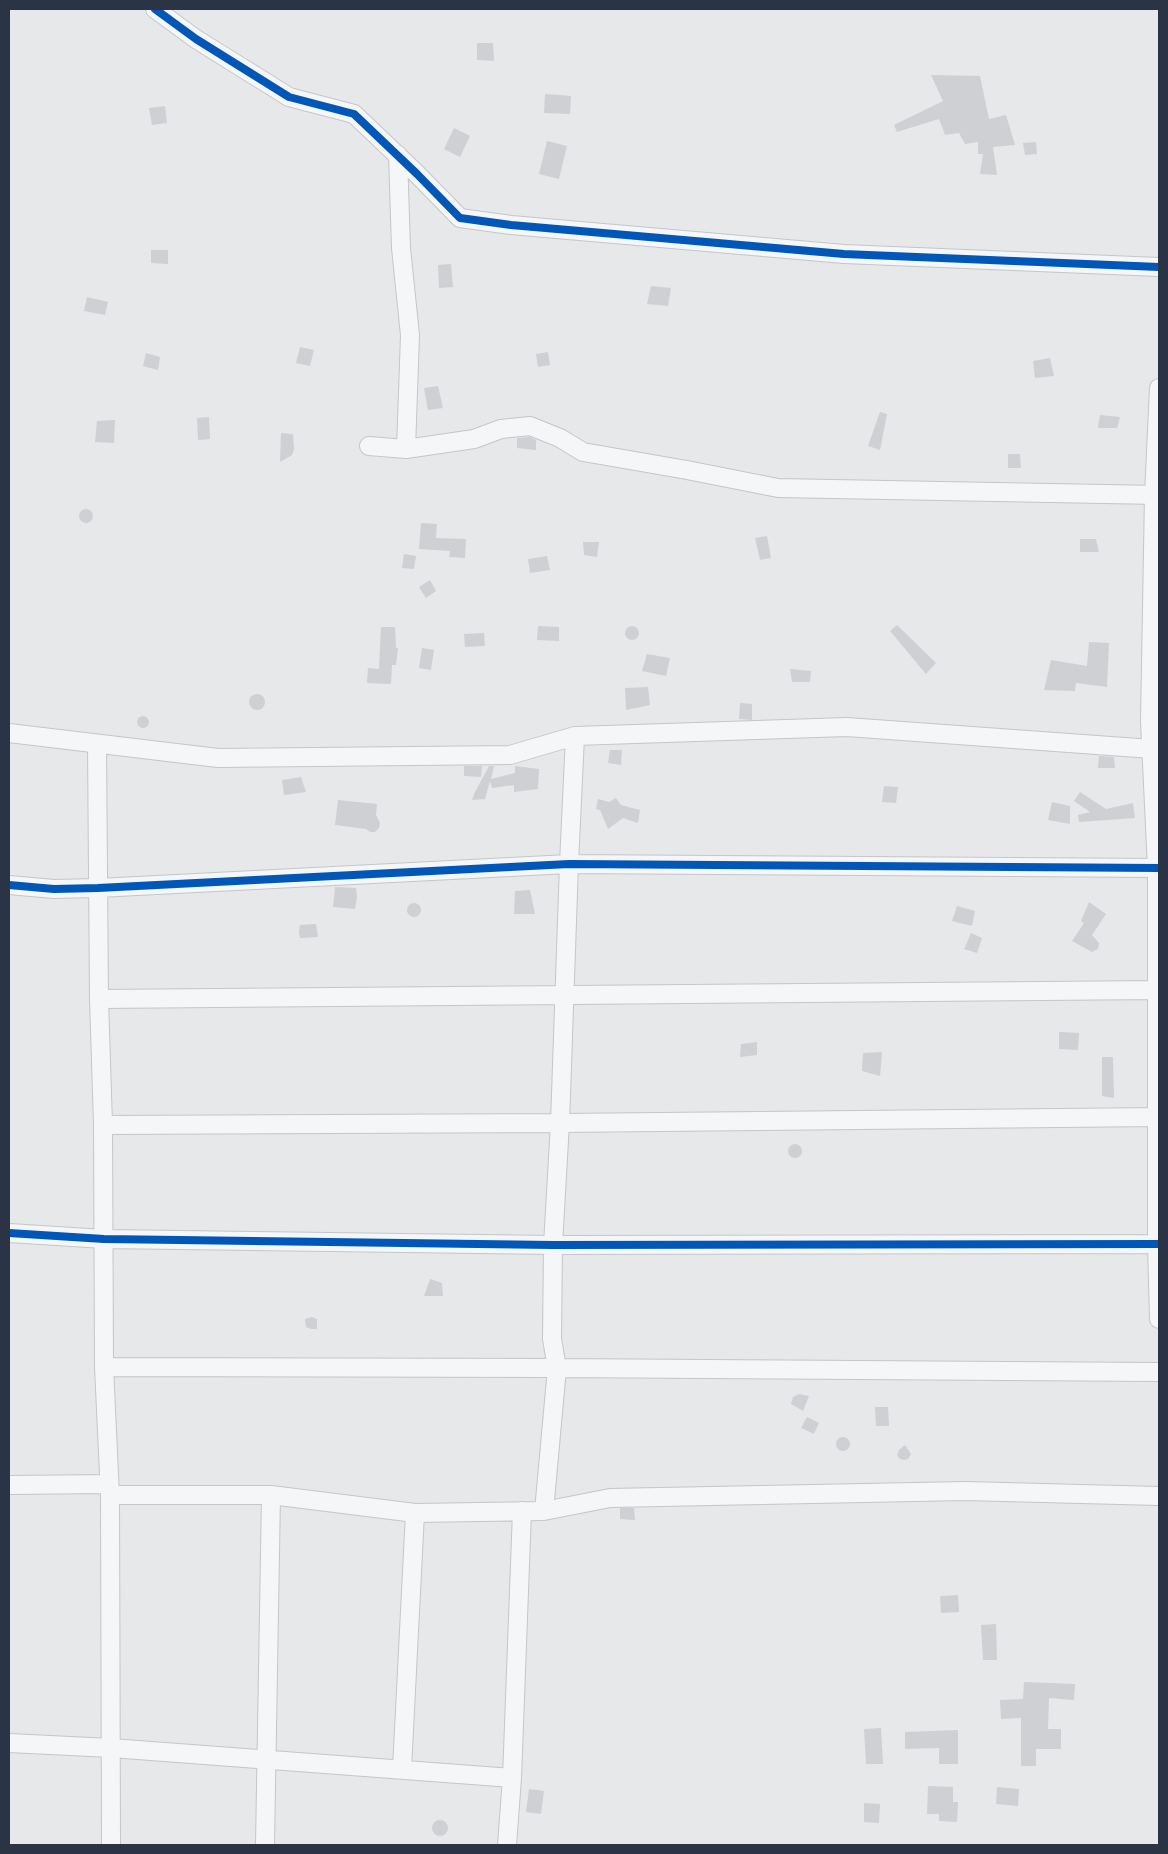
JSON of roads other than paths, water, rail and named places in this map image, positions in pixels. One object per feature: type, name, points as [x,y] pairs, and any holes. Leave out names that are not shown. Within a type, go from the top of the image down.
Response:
[{"type":"street","points":[[155,9],[196,39],[289,97],[354,114],[398,155],[460,218],[844,254],[1159,267]]},
{"type":"street","points":[[398,155],[401,248],[410,335],[406,449]]},
{"type":"street","points":[[1159,388],[1155,721],[1152,749],[1158,868],[1159,1319]]},
{"type":"street","points":[[369,446],[406,449],[474,439],[501,429],[530,426],[560,438],[583,452],[778,488],[1157,495]]},
{"type":"street","points":[[9,733],[218,758],[510,755],[575,736],[847,727],[1152,749]]},
{"type":"street","points":[[544,1511],[556,1368],[552,1339],[553,1245],[566,995],[569,864],[575,736]]},
{"type":"street","points":[[97,744],[99,999],[103,1125],[104,1367],[109,1489],[111,1845]]},
{"type":"street","points":[[9,885],[54,889],[98,888],[569,864],[1158,868]]},
{"type":"street","points":[[99,999],[1158,990]]},
{"type":"street","points":[[103,1125],[1158,1117]]},
{"type":"street","points":[[9,1233],[104,1239],[553,1245],[1158,1244]]},
{"type":"street","points":[[104,1367],[1159,1372]]},
{"type":"street","points":[[9,1485],[271,1495],[415,1513],[544,1511],[620,1497],[965,1491],[1159,1496]]},
{"type":"street","points":[[265,1845],[271,1495]]},
{"type":"street","points":[[507,1845],[512,1778],[522,1511]]},
{"type":"street","points":[[402,1769],[415,1513]]},
{"type":"street","points":[[9,1743],[111,1748],[512,1778]]}]
